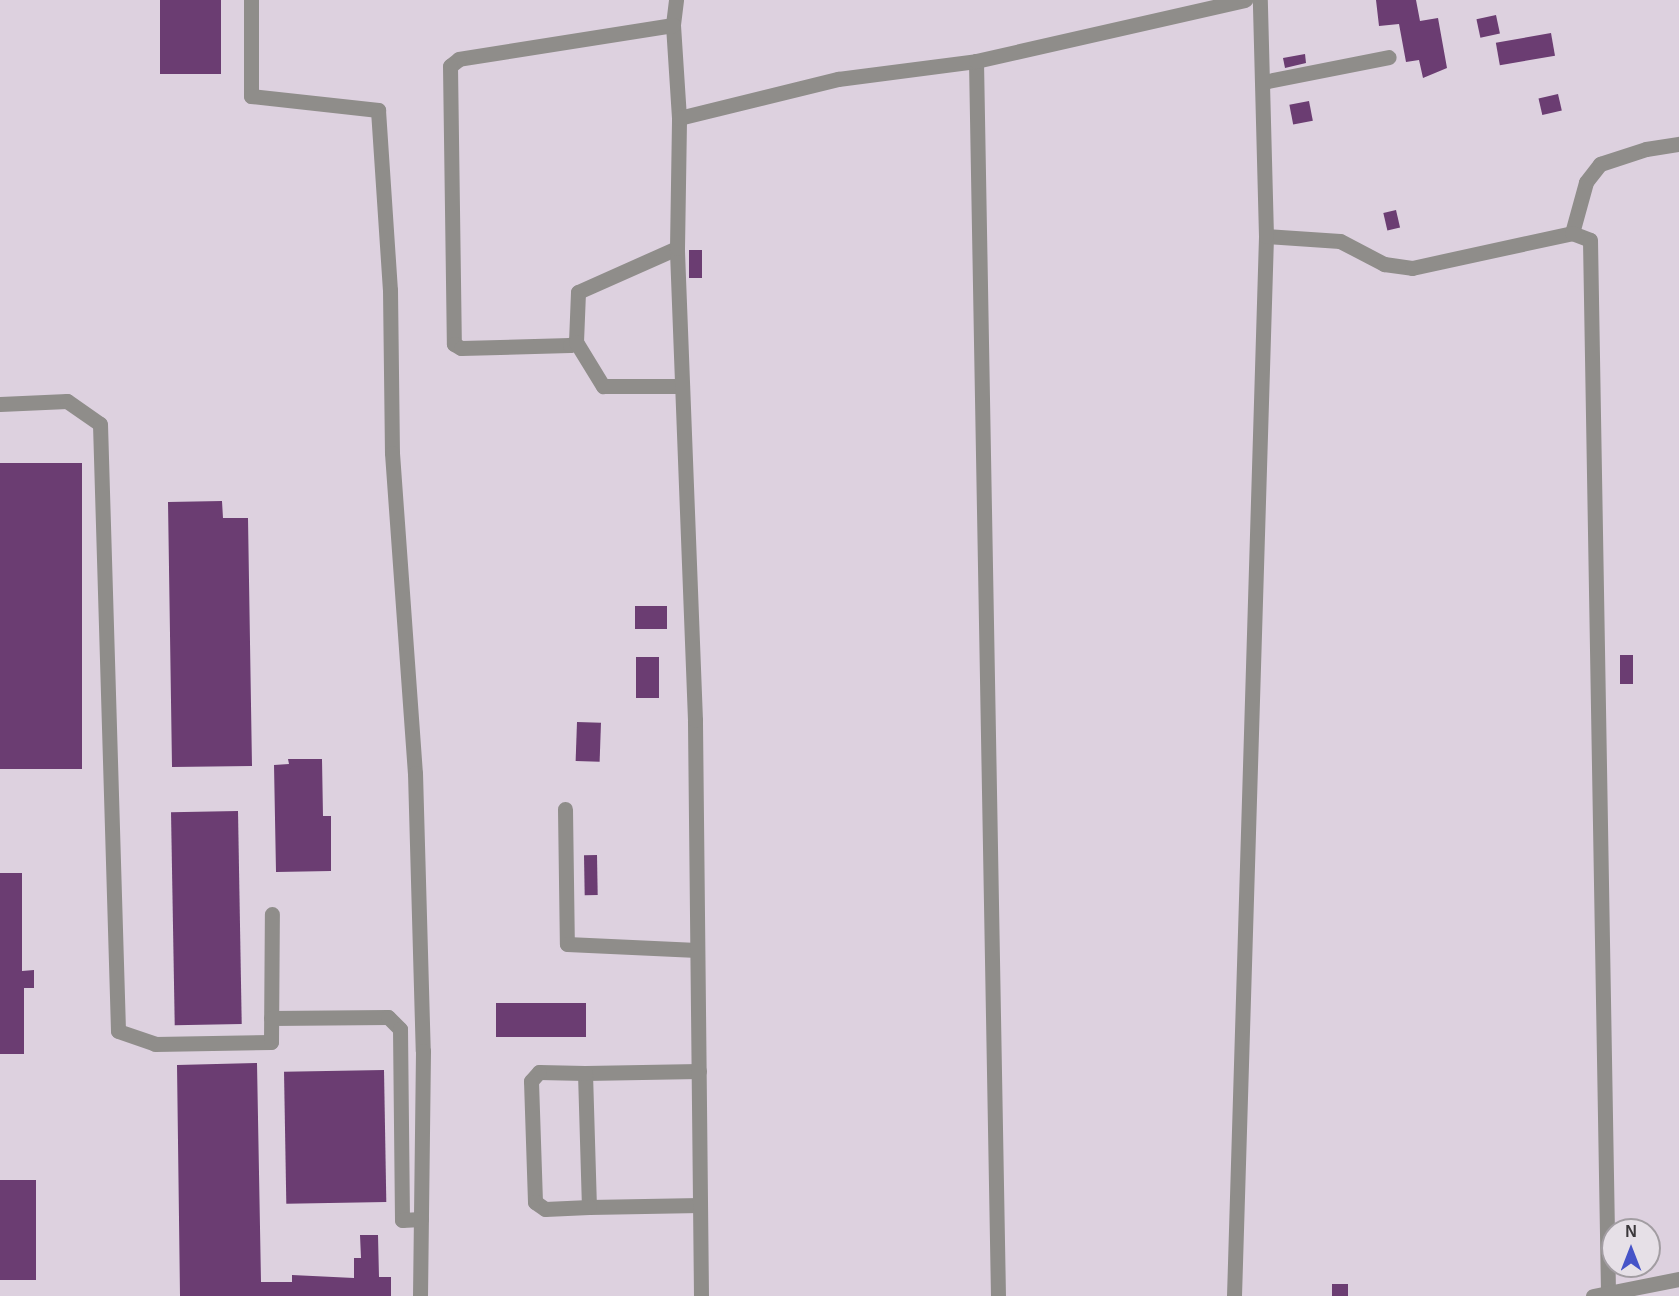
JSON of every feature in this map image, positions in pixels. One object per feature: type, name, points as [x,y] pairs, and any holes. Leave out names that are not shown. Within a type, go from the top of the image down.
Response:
[{"type":"lane","points":[[251,0],[251,96],[378,110],[390,290],[392,453],[416,773],[423,1051],[420,1296]]},
{"type":"lane","points":[[676,0],[673,25],[679,118],[677,248],[695,720],[701,1296]]},
{"type":"lane","points":[[679,118],[838,79],[976,61],[1245,0]]},
{"type":"lane","points":[[1234,1296],[1266,236],[1260,0]]},
{"type":"lane","points":[[576,342],[566,345],[461,348],[454,344],[450,66],[459,59],[673,25]]},
{"type":"lane","points":[[1263,82],[1389,57]]},
{"type":"lane","points":[[976,61],[998,1296]]},
{"type":"lane","points":[[1572,233],[1586,182],[1600,164],[1646,148],[1679,144]]},
{"type":"lane","points":[[1266,236],[1340,241],[1384,264],[1412,268],[1572,233],[1590,240],[1600,1295],[1679,1279]]},
{"type":"lane","points":[[677,248],[578,291],[576,342],[603,386],[682,386]]},
{"type":"lane","points":[[0,404],[67,401],[99,424],[118,1031],[155,1044],[271,1042],[272,914]]},
{"type":"lane","points":[[565,809],[567,944],[697,950]]},
{"type":"lane","points":[[271,1018],[388,1017],[400,1029],[402,1220],[421,1220]]},
{"type":"lane","points":[[699,1071],[539,1072],[531,1081],[535,1202],[545,1209],[700,1205]]},
{"type":"lane","points":[[585,1073],[589,1207]]},
{"type":"shaded area","points":[[0,0],[1679,0],[1679,1296],[0,1296]]},
{"type":"building","points":[[160,0],[221,0],[221,74],[160,74]]},
{"type":"building","points":[[1376,0],[1416,0],[1420,21],[1438,18],[1447,68],[1423,78],[1419,60],[1406,62],[1399,24],[1379,26]]},
{"type":"building","points":[[1496,15],[1500,34],[1480,38],[1476,19]]},
{"type":"building","points":[[1551,33],[1555,56],[1500,65],[1496,43]]},
{"type":"building","points":[[1305,54],[1306,63],[1285,68],[1283,58]]},
{"type":"building","points":[[1558,94],[1562,111],[1542,115],[1539,98]]},
{"type":"building","points":[[1309,101],[1313,121],[1293,124],[1289,105]]},
{"type":"building","points":[[1396,210],[1400,228],[1387,230],[1383,213]]},
{"type":"building","points":[[689,250],[702,250],[702,278],[689,278]]},
{"type":"building","points":[[0,463],[82,463],[82,769],[0,769]]},
{"type":"building","points":[[222,501],[223,518],[248,518],[252,766],[172,767],[168,502]]},
{"type":"building","points":[[635,606],[667,606],[667,629],[635,629]]},
{"type":"building","points":[[1620,655],[1633,655],[1633,684],[1620,684]]},
{"type":"building","points":[[636,657],[659,657],[659,698],[636,698]]},
{"type":"building","points":[[577,722],[601,723],[600,762],[576,761]]},
{"type":"building","points":[[288,759],[322,759],[323,816],[331,816],[331,871],[276,872],[274,765],[289,764]]},
{"type":"building","points":[[238,811],[242,1024],[175,1025],[171,812]]},
{"type":"building","points":[[584,855],[597,855],[598,895],[585,895]]},
{"type":"building","points":[[0,873],[22,873],[22,971],[34,970],[34,988],[24,988],[24,1054],[0,1054]]},
{"type":"building","points":[[496,1003],[586,1003],[586,1037],[496,1037]]},
{"type":"building","points":[[257,1063],[261,1282],[292,1282],[292,1275],[354,1278],[354,1258],[361,1258],[360,1235],[378,1235],[379,1277],[391,1277],[391,1296],[180,1296],[177,1065]]},
{"type":"building","points":[[384,1070],[386,1202],[286,1204],[284,1072]]},
{"type":"building","points":[[0,1180],[36,1180],[36,1280],[0,1280]]},
{"type":"building","points":[[1332,1284],[1348,1284],[1348,1296],[1332,1296]]}]
